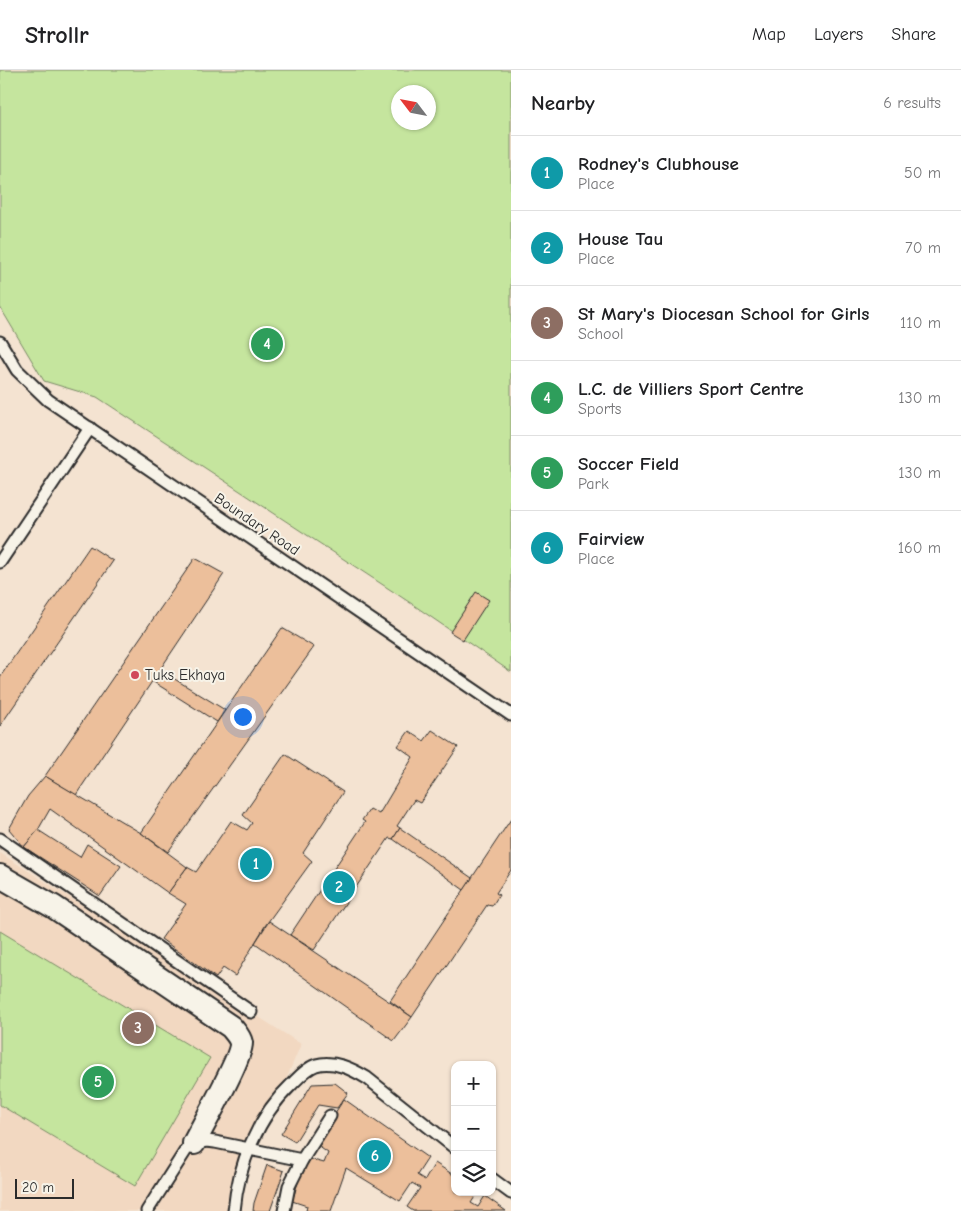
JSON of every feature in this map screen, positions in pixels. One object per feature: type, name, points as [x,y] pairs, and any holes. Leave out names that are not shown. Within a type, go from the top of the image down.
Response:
[{"type":"street","points":[[0,876],[54,907],[231,1027],[238,1036],[241,1043],[240,1050],[233,1068],[194,1143]]},
{"type":"lane","name":"Boundary Road","points":[[0,342],[17,370],[48,400],[511,715]]},
{"type":"lane","points":[[0,562],[90,428]]},
{"type":"lane","points":[[0,839],[250,1012]]},
{"type":"lane","points":[[234,1211],[241,1171],[248,1150],[264,1118],[278,1097],[303,1072],[316,1065],[329,1064],[354,1070],[367,1078],[451,1145]]},
{"type":"lane","points":[[284,1211],[289,1186],[302,1160],[330,1116]]},
{"type":"lane","points":[[147,1211],[186,1150],[194,1143],[204,1140],[302,1160]]},
{"type":"lane","points":[[496,1182],[511,1193]]},
{"type":"shaded area","points":[[0,853],[301,1044],[232,1211],[0,1211]]},
{"type":"green space","points":[[0,70],[511,70],[511,672],[412,604],[97,397],[44,381],[0,307]]},
{"type":"green space","points":[[0,931],[210,1058],[135,1186],[0,1105]]},
{"type":"building","points":[[90,546],[113,561],[0,726],[0,677]]},
{"type":"building","name":"Tuks Ekhaya","points":[[195,558],[224,574],[76,795],[45,776]]},
{"type":"building","points":[[476,592],[489,600],[463,640],[450,632]]},
{"type":"building","name":"Tuks Ekhaya","points":[[282,628],[314,647],[168,852],[141,833]]},
{"type":"building","points":[[160,670],[225,710],[217,722],[152,681]]},
{"type":"building","points":[[432,730],[458,747],[420,803],[414,800],[397,826],[400,828],[393,839],[389,838],[314,950],[290,935],[365,822],[362,820],[370,809],[379,814],[413,757],[398,746],[409,731],[424,741]]},
{"type":"building","points":[[285,754],[343,792],[303,853],[312,861],[265,926],[235,976],[223,968],[216,978],[161,939],[186,904],[168,893],[187,867],[196,872],[231,821],[247,830],[252,823],[243,815]]},
{"type":"building","points":[[45,776],[141,833],[187,867],[168,893],[50,809],[38,830],[24,847],[9,829],[28,796]]},
{"type":"building","points":[[511,819],[511,870],[496,893],[499,895],[492,906],[487,905],[412,1017],[390,1001]]},
{"type":"building","points":[[400,828],[472,878],[464,890],[393,839]]},
{"type":"building","points":[[38,830],[80,857],[87,844],[121,866],[100,896],[24,847]]},
{"type":"building","points":[[269,921],[412,1017],[394,1041],[255,943]]},
{"type":"building","points":[[335,1083],[348,1093],[337,1108],[318,1105],[295,1142],[281,1134],[312,1084]]},
{"type":"building","points":[[344,1099],[428,1158],[417,1175],[425,1180],[435,1163],[451,1173],[451,1196],[475,1196],[471,1203],[478,1207],[485,1196],[506,1211],[413,1211],[407,1207],[420,1188],[412,1183],[400,1201],[346,1168],[331,1211],[306,1211],[307,1206],[292,1201],[306,1158],[324,1163],[328,1153],[315,1144]]},
{"type":"building","points":[[267,1165],[284,1171],[270,1211],[253,1211],[254,1203]]},
{"type":"place","name":"L.C. de Villiers Sport Centre","points":[[267,344]]},
{"type":"place","name":"Tuks Ekhaya","points":[[135,675]]},
{"type":"place","name":"Rodney's Clubhouse","points":[[256,864]]},
{"type":"place","name":"House Tau","points":[[339,887]]},
{"type":"place","name":"St Mary's Diocesan School for Girls","points":[[138,1028]]},
{"type":"place","name":"Soccer Field","points":[[98,1082]]},
{"type":"place","name":"Fairview","points":[[375,1156]]}]
